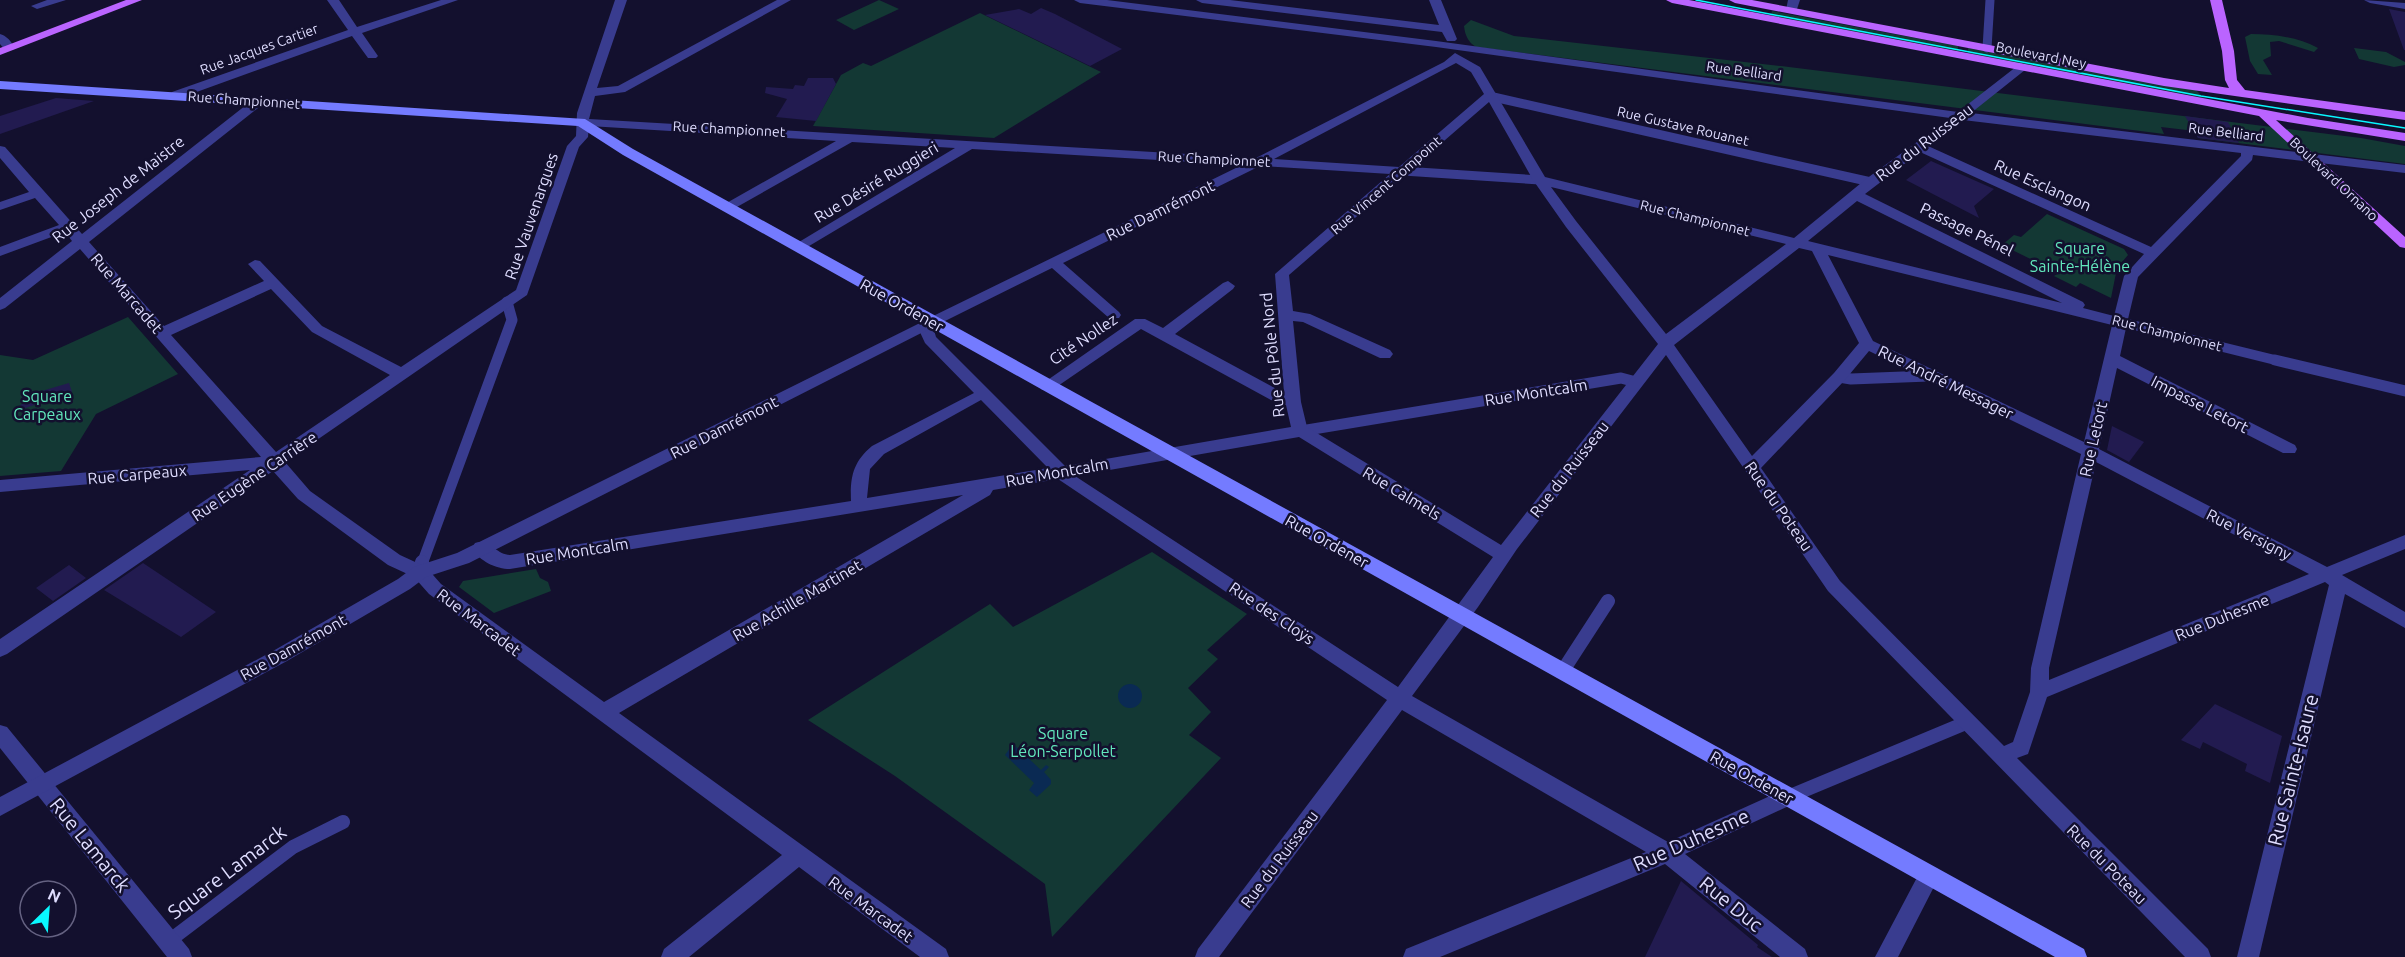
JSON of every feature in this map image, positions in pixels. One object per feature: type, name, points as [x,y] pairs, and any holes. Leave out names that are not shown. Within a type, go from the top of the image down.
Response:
[{"type":"main road","points":[[4,50],[134,0]]},
{"type":"main road","name":"Boulevard Ney","points":[[1672,0],[2263,114],[2405,137]]},
{"type":"main road","name":"Boulevard Ney","points":[[1735,0],[1793,5],[1987,48],[2164,82],[2405,116]]},
{"type":"main road","points":[[2216,0],[2226,40],[2232,80],[2240,92]]},
{"type":"main road","name":"Rue Championnet","points":[[0,85],[581,122]]},
{"type":"main road","name":"Boulevard Ornano","points":[[2240,92],[2239,99],[2242,103],[2263,114],[2405,244]]},
{"type":"main road","name":"Rue Ordener","points":[[581,122],[604,139],[799,248],[2076,957]]},
{"type":"street","points":[[37,6],[60,0]]},
{"type":"street","points":[[333,0],[372,56]]},
{"type":"street","name":"Rue Jacques Cartier","points":[[176,95],[353,31],[452,0]]},
{"type":"street","name":"Rue Vauvenargues","points":[[420,572],[424,554],[512,320],[507,302],[522,292],[573,146],[582,136],[581,122],[621,0]]},
{"type":"street","points":[[590,93],[621,89],[784,0]]},
{"type":"street","name":"Rue Belliard","points":[[1080,0],[1455,52],[2405,169]]},
{"type":"street","points":[[1204,0],[1447,29]]},
{"type":"street","name":"Rue du Poteau","points":[[1435,0],[1455,52],[1476,70],[1489,96],[1540,180],[1571,224],[1666,344],[1834,586],[2200,957]]},
{"type":"street","points":[[1987,48],[1990,0]]},
{"type":"street","points":[[2370,0],[2405,6]]},
{"type":"street","points":[[0,37],[4,50]]},
{"type":"street","name":"Rue Damrémont","points":[[0,807],[280,656],[404,584],[420,572],[463,558],[932,322],[1259,162],[1448,64],[1455,52]]},
{"type":"street","name":"Rue du Ruisseau","points":[[1206,957],[1462,616],[1503,555],[1675,334],[1990,93],[2020,67]]},
{"type":"street","name":"Rue Vincent Compoint","points":[[1282,274],[1489,96]]},
{"type":"street","name":"Rue Gustave Rouanet","points":[[1489,96],[1871,182]]},
{"type":"street","name":"Rue Joseph de Maistre","points":[[0,305],[259,100]]},
{"type":"street","name":"Rue Championnet","points":[[581,122],[852,136],[1540,180],[2405,392]]},
{"type":"street","points":[[728,208],[852,136]]},
{"type":"street","name":"Rue Désiré Ruggieri","points":[[799,248],[970,144]]},
{"type":"street","name":"Rue Esclangon","points":[[1920,147],[2153,253]]},
{"type":"street","name":"Rue Marcadet","points":[[0,150],[304,495],[394,560],[420,572],[435,589],[938,957]]},
{"type":"street","name":"Rue Letort","points":[[2000,756],[2021,748],[2039,692],[2040,668],[2131,276],[2247,157],[2247,150]]},
{"type":"street","points":[[0,206],[38,193]]},
{"type":"street","name":"Passage Pénel","points":[[1856,195],[2071,301],[2092,314]]},
{"type":"street","points":[[0,252],[67,227]]},
{"type":"street","name":"Rue André Messager","points":[[1817,248],[1867,344],[1929,376],[2091,452]]},
{"type":"street","points":[[1053,262],[1114,315]]},
{"type":"street","points":[[255,264],[317,329],[401,374]]},
{"type":"street","name":"Rue du Pôle Nord","points":[[1282,274],[1293,402],[1296,421],[1301,431]]},
{"type":"street","points":[[162,333],[273,282]]},
{"type":"street","points":[[1228,286],[1164,335],[1277,396],[1293,402]]},
{"type":"street","name":"Rue Eugène Carrière","points":[[0,649],[507,302]]},
{"type":"street","points":[[1287,316],[1305,317],[1385,354]]},
{"type":"street","name":"Rue des Cloÿs","points":[[932,322],[926,330],[930,339],[1060,471],[1129,521],[1400,698],[1666,852]]},
{"type":"street","name":"Cité Nollez","points":[[1047,386],[1140,322],[1164,335]]},
{"type":"street","points":[[1752,467],[1839,377],[1867,344]]},
{"type":"street","name":"Impasse Letort","points":[[2111,358],[2289,450]]},
{"type":"street","points":[[1839,377],[1851,379],[1929,376]]},
{"type":"street","name":"Rue Montcalm","points":[[481,548],[500,562],[510,562],[987,485],[1167,452],[1621,378],[1636,382]]},
{"type":"street","points":[[859,504],[858,472],[866,459],[878,450],[974,398]]},
{"type":"street","name":"Rue Calmels","points":[[1301,431],[1503,555]]},
{"type":"street","name":"Rue Versigny","points":[[2091,452],[2333,579],[2405,621]]},
{"type":"street","name":"Rue Carpeaux","points":[[0,486],[274,461]]},
{"type":"street","name":"Rue Achille Martinet","points":[[604,712],[963,503],[984,490],[987,485]]},
{"type":"street","name":"Rue Duhesme","points":[[2039,692],[2333,579],[2405,542]]},
{"type":"street","name":"Rue Sainte-Isaure","points":[[2248,957],[2333,579]]},
{"type":"street","points":[[1562,672],[1608,601]]},
{"type":"street","name":"Rue Duhesme","points":[[1414,957],[1968,722]]},
{"type":"street","name":"Rue Lamarck","points":[[0,733],[175,949]]},
{"type":"street","name":"Square Lamarck","points":[[175,949],[293,847],[343,822]]},
{"type":"street","name":"Rue Duc","points":[[1666,852],[1797,957]]},
{"type":"street","points":[[672,957],[797,856]]},
{"type":"street","points":[[1886,957],[1929,875]]},
{"type":"green space","points":[[879,0],[899,9],[854,30],[836,20]]},
{"type":"green space","points":[[1772,11],[1958,46],[1958,51],[1774,17],[1771,16]]},
{"type":"green space","points":[[980,13],[1101,72],[994,138],[813,126],[841,75],[863,63],[871,66]]},
{"type":"green space","points":[[1471,20],[1514,36],[1781,66],[2361,138],[2405,146],[2405,164],[2198,138],[2195,131],[2161,127],[2164,134],[1476,47],[1469,41],[1464,29],[1464,26]]},
{"type":"green space","points":[[2251,34],[2285,37],[2318,48],[2314,52],[2279,41],[2270,42],[2271,56],[2263,60],[2272,75],[2258,74],[2250,61],[2245,37]]},
{"type":"green space","points":[[1968,48],[2195,89],[2204,98],[1971,54],[1968,53]]},
{"type":"green space","points":[[2354,48],[2386,52],[2405,62],[2405,65],[2394,67],[2359,59]]},
{"type":"green space","name":"Square Sainte-Hélène","points":[[2047,214],[2124,249],[2128,255],[2117,268],[2111,298],[2080,283],[2076,287],[2054,276],[2059,273],[2002,245],[2014,235],[2021,237]]},
{"type":"green space","name":"Square Carpeaux","points":[[128,317],[178,374],[96,414],[61,471],[0,476],[0,355],[33,360]]},
{"type":"green space","name":"Square Léon-Serpollet","points":[[1152,552],[1247,614],[1207,650],[1218,659],[1188,688],[1211,712],[1189,735],[1221,758],[1052,937],[1045,884],[895,776],[808,720],[990,604],[1013,627]]},
{"type":"green space","points":[[536,569],[540,578],[548,582],[551,591],[494,613],[459,587],[463,581]]},
{"type":"water","points":[[1130,684],[1135,685],[1141,691],[1141,701],[1135,707],[1130,708],[1125,707],[1119,701],[1118,696],[1119,691],[1125,685]]},
{"type":"water","points":[[1013,744],[1041,770],[1046,765],[1049,767],[1044,772],[1051,780],[1051,784],[1037,797],[1029,790],[1034,783],[1005,755]]},
{"type":"building","points":[[1041,8],[1122,49],[1090,66],[985,15],[1019,9],[1031,14]]},
{"type":"building","points":[[2389,9],[2405,12],[2405,50],[2404,50]]},
{"type":"building","points":[[808,78],[833,78],[836,84],[816,121],[776,117],[787,99],[765,93],[766,87],[793,89],[795,85],[804,86]]},
{"type":"building","points":[[56,98],[94,101],[0,134],[0,116]]},
{"type":"building","points":[[2185,116],[2228,122],[2239,143],[2198,138]]},
{"type":"building","points":[[1931,161],[1994,189],[1974,206],[1979,218],[1906,180]]},
{"type":"building","points":[[69,383],[72,392],[11,413],[35,393]]},
{"type":"building","points":[[2112,426],[2144,442],[2129,462],[2107,450]]},
{"type":"building","points":[[143,563],[216,612],[181,637],[104,590]]},
{"type":"building","points":[[69,565],[86,578],[53,601],[36,588]]},
{"type":"building","points":[[2215,704],[2282,736],[2270,783],[2245,771],[2247,764],[2203,742],[2200,749],[2181,740]]},
{"type":"building","points":[[1681,881],[1758,945],[1757,947],[1772,957],[1645,957]]},
{"type":"tram line","points":[[1696,0],[2201,96],[2405,128]]}]
